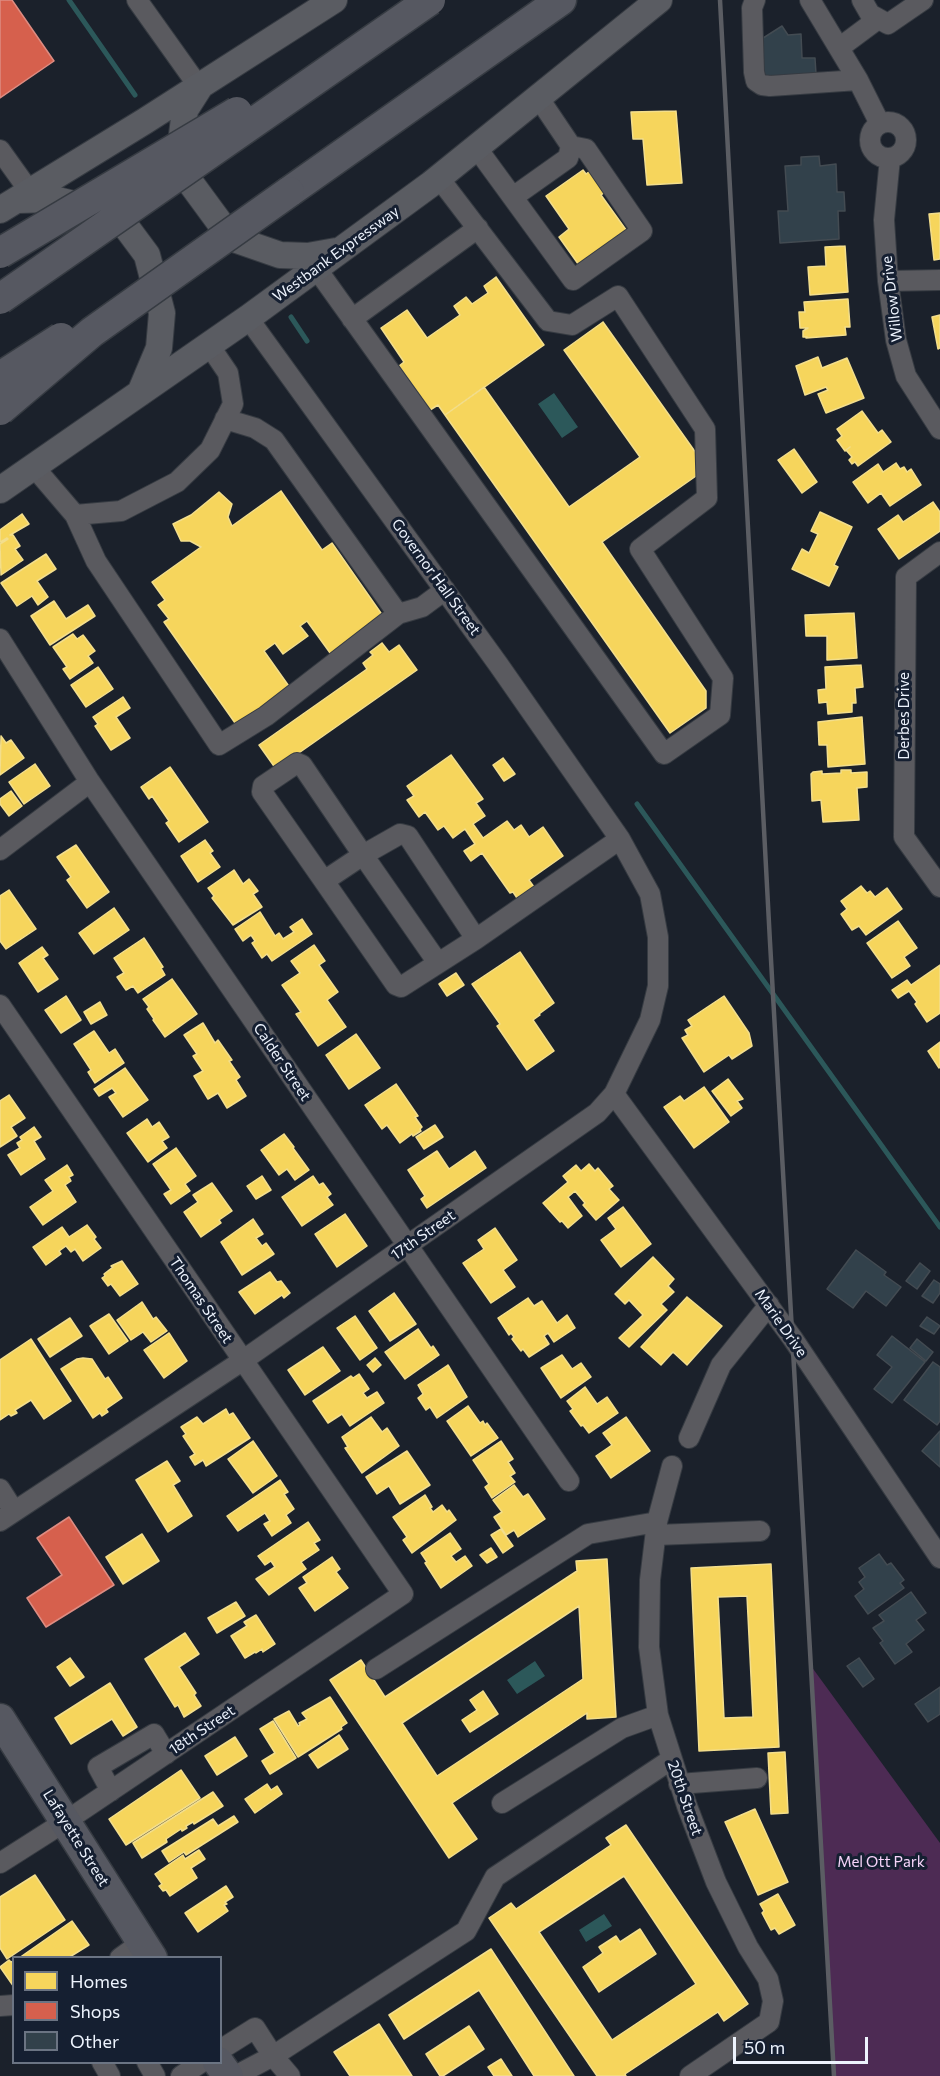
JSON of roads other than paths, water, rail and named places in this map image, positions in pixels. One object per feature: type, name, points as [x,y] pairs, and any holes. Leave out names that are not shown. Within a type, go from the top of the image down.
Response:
[{"type":"highway","points":[[0,253],[428,0]]},
{"type":"highway","points":[[0,299],[428,0]]},
{"type":"highway","points":[[0,410],[92,332],[561,0]]},
{"type":"highway","points":[[0,377],[289,192]]},
{"type":"highway","name":"Lafayette Street","points":[[0,1719],[66,1821],[138,1952]]},
{"type":"main road","points":[[16,201],[334,0]]},
{"type":"main road","name":"Westbank Expressway","points":[[0,490],[248,318],[439,178],[653,2]]},
{"type":"main road","points":[[199,87],[185,110],[181,143],[184,174],[231,238],[280,255],[308,256],[339,250]]},
{"type":"main road","points":[[16,201],[53,199],[94,209],[124,224],[147,255],[162,313],[159,348],[140,393]]},
{"type":"street","points":[[137,0],[199,87]]},
{"type":"street","points":[[755,0],[752,8],[756,81],[770,86],[858,80]]},
{"type":"street","name":"Willow Drive","points":[[810,0],[858,80],[880,124],[891,122],[897,124],[905,132],[904,149],[890,158],[884,220],[888,280],[896,339],[906,376],[940,429]]},
{"type":"street","points":[[862,0],[870,14],[888,24],[923,0]]},
{"type":"street","points":[[839,48],[878,19]]},
{"type":"street","points":[[476,147],[573,280],[642,231],[586,149],[571,146],[538,97]]},
{"type":"street","points":[[513,197],[568,158],[571,146]]},
{"type":"street","points":[[0,150],[16,201]]},
{"type":"street","points":[[316,268],[664,754],[720,715],[723,678],[640,549],[707,498],[705,429],[618,296],[572,325],[548,321],[439,178]]},
{"type":"street","points":[[352,319],[478,228]]},
{"type":"street","points":[[888,280],[940,280]]},
{"type":"street","name":"Governor Hall Street","points":[[248,318],[445,590],[620,839]]},
{"type":"street","points":[[75,515],[121,511],[177,482],[210,450],[233,404],[228,373],[209,345]]},
{"type":"street","points":[[225,419],[255,428],[274,440],[398,614]]},
{"type":"street","points":[[34,467],[75,515],[96,561],[219,744],[266,716],[398,614],[422,607],[445,590]]},
{"type":"street","name":"Derbes Drive","points":[[940,552],[906,577],[903,837],[940,887]]},
{"type":"street","name":"Calder Street","points":[[0,639],[90,782],[569,1481]]},
{"type":"street","points":[[438,963],[302,765],[297,763],[263,786],[262,792],[396,985],[404,986],[476,939],[620,839]]},
{"type":"street","points":[[0,850],[90,782]]},
{"type":"street","points":[[324,881],[400,834],[408,836],[476,939]]},
{"type":"street","name":"17th Street","points":[[7,1516],[242,1361],[409,1246],[597,1113],[615,1094],[650,1020],[658,986],[658,938],[650,894],[620,839]]},
{"type":"street","name":"Thomas Street","points":[[0,1005],[403,1593]]},
{"type":"street","name":"Marie Drive","points":[[615,1094],[769,1305],[940,1558]]},
{"type":"street","points":[[689,1438],[721,1365],[769,1305]]},
{"type":"street","name":"20th Street","points":[[672,1466],[657,1529],[650,1580],[649,1647],[658,1715],[679,1784],[716,1882],[748,1947],[768,1979],[773,2001],[769,2022],[690,2076]]},
{"type":"street","points":[[0,1489],[7,1516]]},
{"type":"street","points":[[376,1669],[588,1534],[657,1529],[759,1531]]},
{"type":"street","name":"18th Street","points":[[0,1863],[111,1791],[403,1593]]},
{"type":"street","points":[[502,1803],[622,1728],[658,1715]]},
{"type":"street","points":[[111,1791],[98,1767],[154,1734],[166,1754]]},
{"type":"street","points":[[235,2076],[273,2056],[466,1931],[495,1877],[672,1759]]},
{"type":"street","points":[[679,1784],[757,1778]]},
{"type":"street","points":[[222,2049],[255,2028],[273,2056],[290,2076]]},
{"type":"street","points":[[182,2076],[199,2064]]},
{"type":"waterway","points":[[69,0],[135,95]]},
{"type":"waterway","points":[[291,317],[307,341]]},
{"type":"waterway","points":[[637,804],[940,1227]]},
{"type":"railway","points":[[720,0],[834,2076]]},
{"type":"park label","name":"Mel Ott Park","points":[[881,1862]]}]
